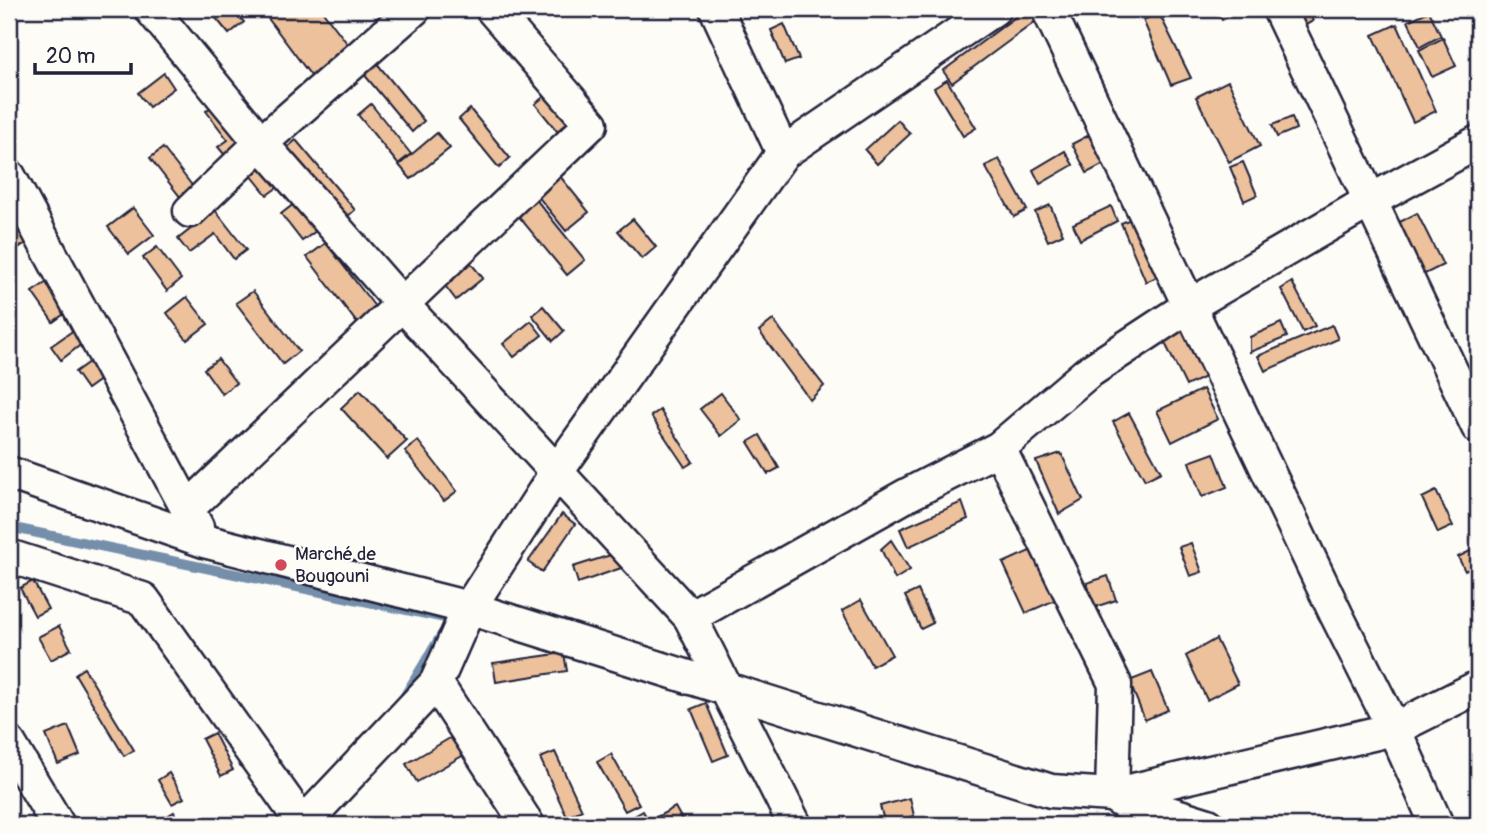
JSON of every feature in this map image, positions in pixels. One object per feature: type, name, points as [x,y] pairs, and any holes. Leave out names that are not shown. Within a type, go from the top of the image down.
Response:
[{"type":"street","points":[[151,9],[261,143],[403,305],[690,617],[795,825]]},
{"type":"street","points":[[190,211],[261,143],[414,9]]},
{"type":"street","points":[[187,509],[591,124],[492,9]]},
{"type":"street","points":[[716,9],[783,153]]},
{"type":"street","points":[[9,556],[142,599],[303,825],[436,683],[469,608],[556,473],[783,153],[994,9]]},
{"type":"street","points":[[1048,9],[1336,614],[1394,729],[1437,825]]},
{"type":"street","points":[[1279,9],[1478,427]]},
{"type":"street","points":[[690,617],[907,495],[999,448],[1087,373],[1189,306],[1478,142]]},
{"type":"street","points":[[9,176],[204,541]]},
{"type":"street","points":[[999,448],[1115,684],[1112,795]]},
{"type":"street","points":[[9,473],[204,541],[469,608],[1051,792],[1112,795],[1208,825]]},
{"type":"street","points":[[436,683],[528,825]]},
{"type":"street","points":[[1112,795],[1394,729],[1478,687]]},
{"type":"street","points":[[9,743],[58,825]]},
{"type":"street","points":[[1112,795],[1160,825]]},
{"type":"building","points":[[214,9],[233,9],[244,22],[229,34],[211,12]]},
{"type":"building","points":[[270,9],[321,9],[353,51],[315,81],[264,13]]},
{"type":"building","points":[[616,9],[632,9],[620,16]]},
{"type":"building","points":[[1026,9],[1036,21],[952,83],[943,71]]},
{"type":"building","points":[[1215,9],[1243,9],[1222,20]]},
{"type":"building","points":[[1289,9],[1307,9],[1313,21],[1298,29]]},
{"type":"building","points":[[1429,11],[1441,36],[1420,47],[1408,21]]},
{"type":"building","points":[[1159,13],[1191,78],[1171,85],[1143,20]]},
{"type":"building","points":[[784,24],[799,59],[785,64],[771,30]]},
{"type":"building","points":[[1397,24],[1436,111],[1413,122],[1373,35]]},
{"type":"building","points":[[1443,38],[1456,66],[1432,77],[1419,50]]},
{"type":"building","points":[[371,56],[424,121],[412,132],[358,67]]},
{"type":"building","points":[[164,73],[174,88],[149,107],[138,93]]},
{"type":"building","points":[[947,80],[976,128],[963,136],[934,88]]},
{"type":"building","points":[[1228,81],[1260,146],[1229,162],[1196,97]]},
{"type":"building","points":[[551,91],[573,118],[557,131],[535,104]]},
{"type":"building","points":[[220,100],[252,142],[229,160],[218,147],[228,140],[206,111]]},
{"type":"building","points":[[371,104],[411,154],[398,164],[358,115]]},
{"type":"building","points":[[470,109],[510,158],[499,168],[459,119]]},
{"type":"building","points":[[1292,117],[1296,129],[1277,137],[1272,125]]},
{"type":"building","points":[[898,120],[910,134],[877,164],[865,150]]},
{"type":"building","points":[[437,133],[450,148],[411,179],[399,165]]},
{"type":"building","points":[[1089,135],[1104,164],[1087,173],[1072,144]]},
{"type":"building","points":[[296,140],[355,210],[340,223],[281,153]]},
{"type":"building","points":[[163,148],[194,188],[181,198],[150,158]]},
{"type":"building","points":[[1065,151],[1073,165],[1040,184],[1033,170]]},
{"type":"building","points":[[263,159],[282,184],[267,195],[247,170]]},
{"type":"building","points":[[999,159],[1027,210],[1014,217],[985,166]]},
{"type":"building","points":[[1243,162],[1257,195],[1244,201],[1230,167]]},
{"type":"building","points":[[555,170],[589,212],[566,231],[532,189]]},
{"type":"building","points":[[530,192],[585,260],[567,275],[511,207]]},
{"type":"building","points":[[299,200],[320,228],[302,241],[281,214]]},
{"type":"building","points":[[1050,205],[1063,234],[1048,241],[1035,212]]},
{"type":"building","points":[[1111,206],[1117,221],[1080,240],[1073,224]]},
{"type":"building","points":[[9,208],[28,242],[13,251],[9,244]]},
{"type":"building","points":[[133,208],[154,235],[129,254],[108,227]]},
{"type":"building","points":[[215,210],[246,250],[234,259],[215,234],[189,253],[178,239]]},
{"type":"building","points":[[1417,213],[1443,265],[1423,275],[1396,224]]},
{"type":"building","points":[[1138,216],[1163,274],[1146,282],[1121,223]]},
{"type":"building","points":[[633,219],[656,247],[642,259],[618,231]]},
{"type":"building","points":[[326,243],[376,308],[357,323],[307,257]]},
{"type":"building","points":[[157,247],[181,279],[167,291],[143,258]]},
{"type":"building","points":[[469,261],[483,278],[456,300],[443,283]]},
{"type":"building","points":[[50,280],[71,309],[53,322],[32,292]]},
{"type":"building","points":[[1292,282],[1315,326],[1303,332],[1281,289]]},
{"type":"building","points":[[253,291],[299,351],[283,364],[236,303]]},
{"type":"building","points":[[187,297],[208,324],[187,340],[167,313]]},
{"type":"building","points":[[543,306],[564,331],[553,341],[532,315]]},
{"type":"building","points":[[773,320],[824,386],[810,400],[759,331]]},
{"type":"building","points":[[531,321],[542,335],[514,357],[503,344]]},
{"type":"building","points":[[1281,323],[1287,337],[1250,352],[1250,337]]},
{"type":"building","points":[[1332,325],[1338,339],[1265,371],[1258,356]]},
{"type":"building","points":[[1183,326],[1209,375],[1186,386],[1164,341]]},
{"type":"building","points":[[74,330],[83,343],[61,360],[51,346]]},
{"type":"building","points":[[218,359],[236,383],[222,394],[204,369]]},
{"type":"building","points":[[89,362],[101,379],[87,389],[75,372]]},
{"type":"building","points":[[1203,389],[1218,419],[1172,442],[1157,411]]},
{"type":"building","points":[[360,390],[407,441],[387,459],[341,408]]},
{"type":"building","points":[[721,393],[741,420],[721,436],[700,409]]},
{"type":"building","points":[[660,410],[693,462],[685,467],[651,416]]},
{"type":"building","points":[[1129,413],[1161,472],[1145,480],[1113,422]]},
{"type":"building","points":[[760,435],[779,468],[768,474],[748,442]]},
{"type":"building","points":[[418,441],[457,491],[444,501],[405,451]]},
{"type":"building","points":[[1061,453],[1083,500],[1059,514],[1036,461]]},
{"type":"building","points":[[1214,453],[1227,487],[1202,497],[1189,462]]},
{"type":"building","points":[[1436,491],[1453,526],[1438,533],[1422,498]]},
{"type":"building","points":[[962,502],[968,519],[908,547],[900,529]]},
{"type":"building","points":[[562,514],[575,524],[542,572],[528,562]]},
{"type":"building","points":[[891,540],[910,570],[895,579],[881,549]]},
{"type":"building","points":[[1191,543],[1202,572],[1190,576],[1179,547]]},
{"type":"building","points":[[1478,547],[1478,564],[1465,571],[1458,557]]},
{"type":"building","points":[[1032,550],[1055,600],[1026,613],[1003,563]]},
{"type":"building","points":[[620,552],[624,567],[578,583],[573,567]]},
{"type":"building","points":[[1108,576],[1116,600],[1095,607],[1087,583]]},
{"type":"building","points":[[33,581],[48,609],[35,616],[20,588]]},
{"type":"building","points":[[918,590],[933,623],[921,629],[905,596]]},
{"type":"building","points":[[861,600],[892,655],[872,666],[842,611]]},
{"type":"building","points":[[1478,610],[1478,630],[1471,611]]},
{"type":"building","points":[[59,626],[71,649],[51,660],[38,637]]},
{"type":"building","points":[[1216,639],[1238,684],[1207,700],[1186,656]]},
{"type":"building","points":[[564,653],[567,671],[496,682],[493,663]]},
{"type":"building","points":[[84,668],[134,750],[124,756],[75,674]]},
{"type":"building","points":[[1152,672],[1168,710],[1145,720],[1129,681]]},
{"type":"building","points":[[706,703],[728,755],[713,761],[691,709]]},
{"type":"building","points":[[472,725],[483,744],[417,782],[406,764]]},
{"type":"building","points":[[68,726],[80,755],[58,764],[46,735]]},
{"type":"building","points":[[214,733],[233,770],[221,776],[202,739]]},
{"type":"building","points":[[555,752],[582,810],[567,817],[540,758]]},
{"type":"building","points":[[611,754],[639,804],[625,811],[597,762]]},
{"type":"building","points":[[169,773],[184,798],[172,804],[158,780]]},
{"type":"building","points":[[910,798],[914,816],[885,824],[880,806]]},
{"type":"building","points":[[675,807],[685,825],[659,825],[655,818]]},
{"type":"building","points":[[643,811],[651,825],[633,825],[629,819]]},
{"type":"building","points":[[174,812],[181,825],[166,825],[162,819]]},
{"type":"waterway","points":[[9,527],[450,619]]},
{"type":"waterway","points":[[401,702],[442,634]]},
{"type":"place","name":"Marché de Bougouni","points":[[281,565]]}]
